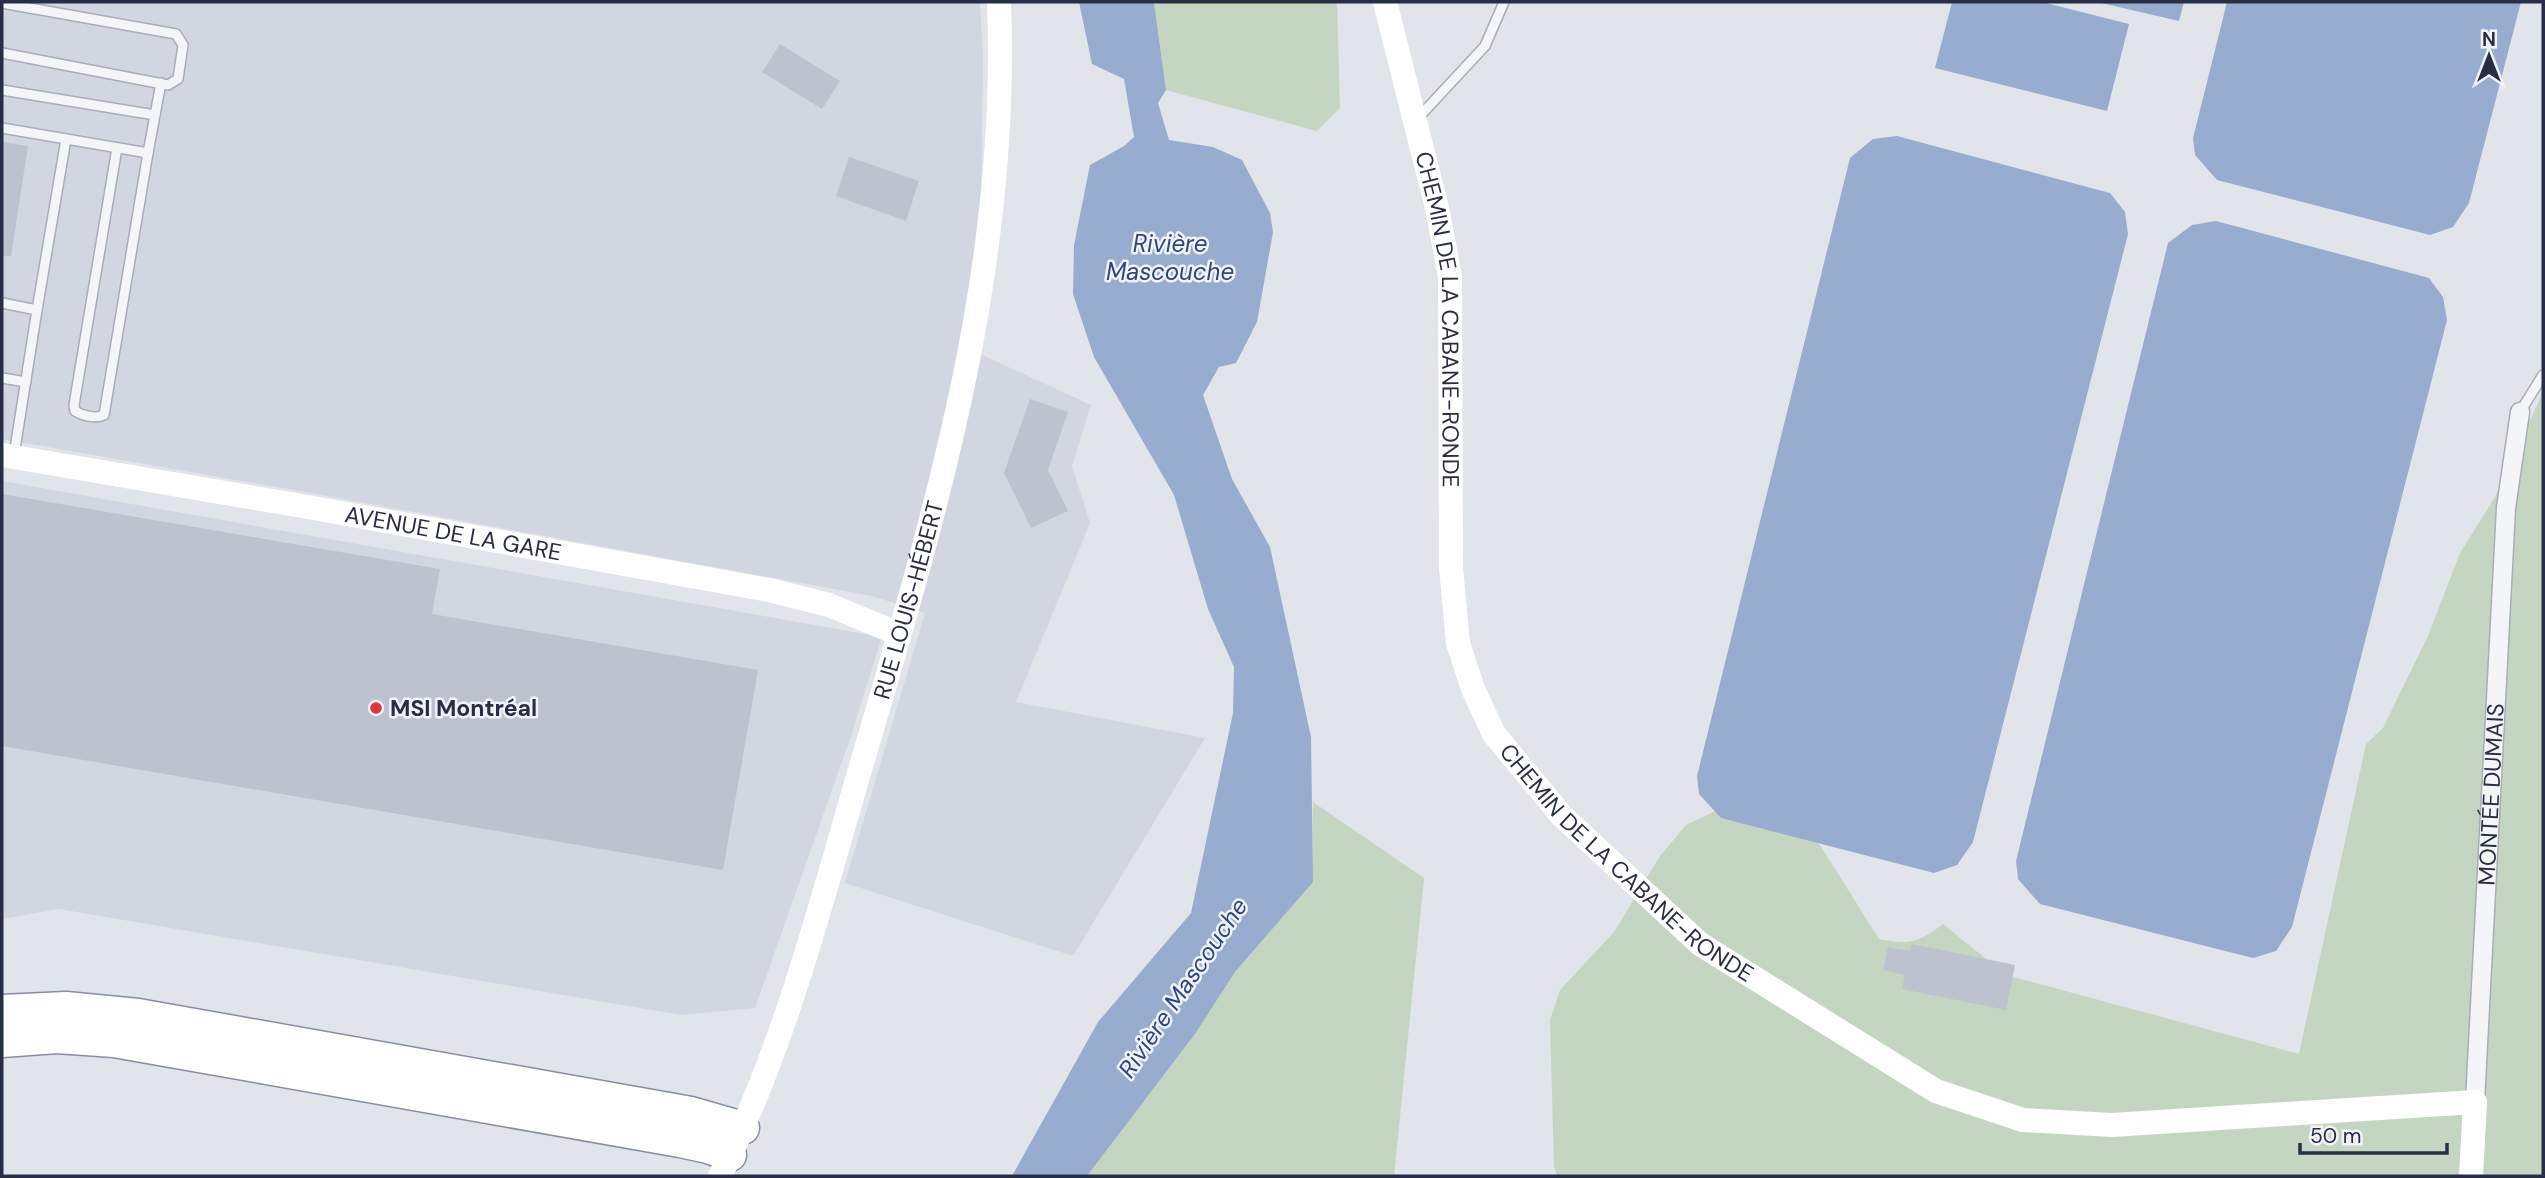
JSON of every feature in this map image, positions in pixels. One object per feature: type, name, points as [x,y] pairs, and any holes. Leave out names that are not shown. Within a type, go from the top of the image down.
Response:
[{"type":"highway","points":[[2,1011],[66,1008],[125,1013],[691,1114],[731,1153]]},
{"type":"highway","points":[[2,1041],[57,1037],[114,1041],[680,1141],[731,1153]]},
{"type":"street","name":"RUE LOUIS-HÉBERT","points":[[731,1153],[769,1065],[793,996],[899,634],[950,446],[983,282],[998,144],[999,2]]},
{"type":"street","name":"CHEMIN DE LA CABANE-RONDE","points":[[1385,2],[1437,208],[1450,275],[1451,568],[1458,643],[1473,689],[1494,734],[1562,816],[1700,944],[1936,1091],[2023,1120],[2112,1125],[2475,1102]]},
{"type":"street","name":"MONTÉE DUMAIS","points":[[2471,1176],[2506,508],[2520,412]]},
{"type":"street","name":"AVENUE DE LA GARE","points":[[8,456],[769,590],[829,605],[899,634]]},
{"type":"lane","points":[[1415,121],[1485,46],[1504,2]]},
{"type":"lane","points":[[2,3],[176,34],[183,45],[177,79],[168,85],[2,53]]},
{"type":"lane","points":[[117,148],[74,405],[75,411],[80,414],[97,417],[104,415],[161,83]]},
{"type":"lane","points":[[2,89],[155,115]]},
{"type":"lane","points":[[2,128],[148,153]]},
{"type":"lane","points":[[8,456],[26,382],[66,139]]},
{"type":"lane","points":[[2,303],[37,310]]},
{"type":"lane","points":[[2520,412],[2543,375]]},
{"type":"lane","points":[[2,378],[26,382]]},
{"type":"shaded area","points":[[2,2],[980,2],[983,59],[981,193],[967,348],[1091,405],[1072,466],[1090,523],[1016,702],[1205,738],[1073,956],[845,883],[925,613],[872,596],[2,439]]},
{"type":"shaded area","points":[[2,481],[882,637],[850,739],[755,1008],[681,1015],[59,909],[2,919]]},
{"type":"green space","points":[[1154,2],[1337,2],[1340,108],[1317,131],[1166,90]]},
{"type":"green space","points":[[2543,392],[2543,1176],[1557,1176],[1554,1166],[1550,1020],[1560,990],[1614,932],[1660,856],[1686,825],[1734,802],[1758,804],[1820,845],[1879,939],[1913,941],[1943,924],[2006,975],[2299,1054],[2366,744],[2383,728],[2428,636],[2460,553],[2495,497]]},
{"type":"green space","points":[[1313,802],[1424,878],[1394,1176],[1087,1176],[1195,1034],[1235,972],[1312,882]]},
{"type":"water","name":"Rivière Mascouche","points":[[1079,2],[1154,2],[1166,90],[1158,103],[1169,140],[1213,147],[1242,160],[1270,213],[1273,232],[1257,322],[1236,363],[1219,367],[1203,395],[1232,479],[1270,547],[1311,737],[1313,882],[1235,972],[1195,1034],[1087,1176],[1012,1176],[1098,1022],[1191,913],[1233,713],[1234,667],[1208,609],[1174,495],[1094,357],[1073,294],[1074,245],[1090,165],[1124,146],[1134,137],[1124,79],[1092,64]]},
{"type":"water","points":[[1952,2],[2042,2],[2129,24],[2107,111],[1935,68]]},
{"type":"water","points":[[2097,2],[2184,2],[2179,21]]},
{"type":"water","points":[[2227,2],[2521,2],[2469,203],[2453,227],[2430,235],[2217,180],[2195,155],[2193,138]]},
{"type":"water","points":[[1897,136],[2110,193],[2125,212],[2128,234],[1973,842],[1957,865],[1934,873],[1721,818],[1699,794],[1697,776],[1850,158],[1873,139]]},
{"type":"water","points":[[2216,221],[2429,278],[2443,297],[2447,320],[2292,927],[2276,951],[2253,958],[2040,904],[2018,879],[2016,861],[2168,243],[2192,225]]},
{"type":"building","points":[[780,44],[840,81],[822,109],[762,72]]},
{"type":"building","points":[[2,142],[28,146],[11,256],[2,256]]},
{"type":"building","points":[[849,157],[919,181],[906,221],[836,196]]},
{"type":"building","points":[[1030,399],[1068,412],[1048,470],[1068,511],[1031,528],[1004,473]]},
{"type":"building","name":"MSI Montréal","points":[[2,494],[440,569],[432,614],[758,670],[723,870],[2,746]]},
{"type":"building","points":[[1912,944],[2015,965],[2006,1010],[1902,989],[1905,975],[1883,970],[1888,947],[1910,951]]},
{"type":"place","name":"MSI Montréal","points":[[376,708]]}]
